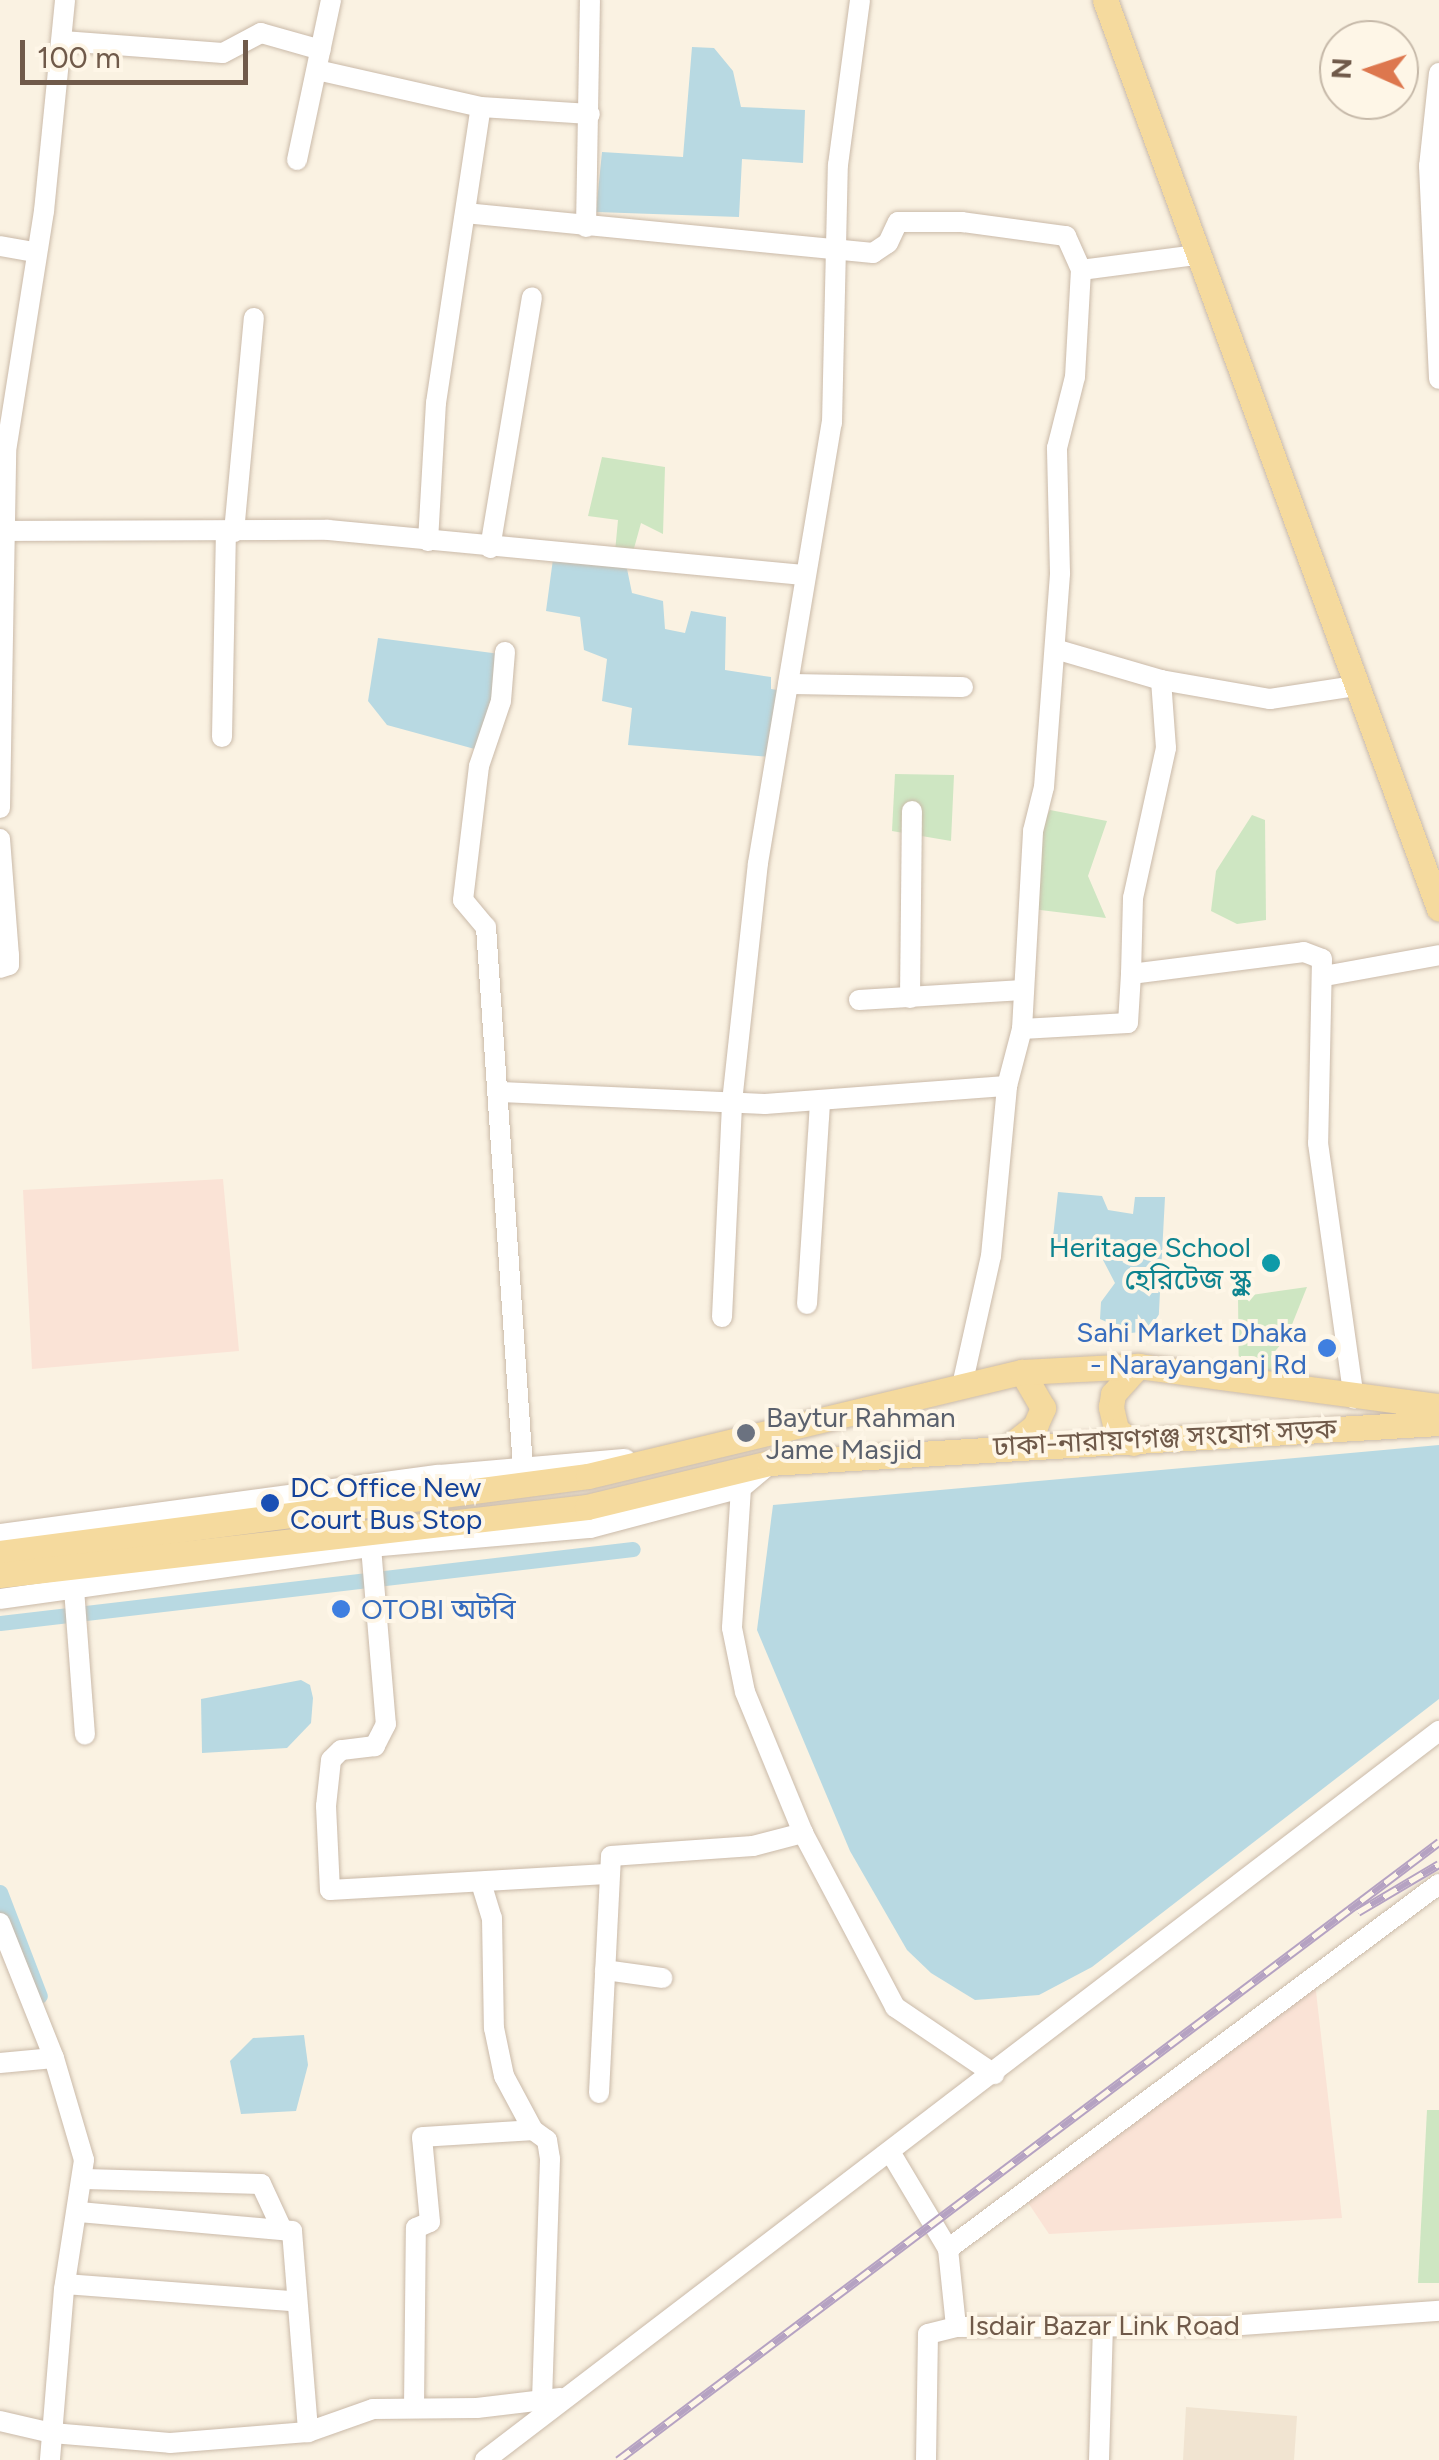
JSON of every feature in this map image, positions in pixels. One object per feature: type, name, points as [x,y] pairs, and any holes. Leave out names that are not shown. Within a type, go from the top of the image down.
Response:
[{"type":"main road","points":[[1105,0],[1439,910]]},
{"type":"main road","points":[[1133,1443],[1116,1428],[1110,1407],[1113,1394],[1138,1366]]},
{"type":"main road","name":"ঢাকা-নারায়ণগঞ্জ সংযোগ সড়ক","points":[[0,1553],[652,1463],[964,1381],[1022,1372],[1138,1366],[1291,1383],[1354,1398],[1439,1406]]},
{"type":"main road","points":[[1011,1446],[1035,1426],[1043,1408],[1022,1372]]},
{"type":"main road","name":"ঢাকা-নারায়ণগঞ্জ সংযোগ সড়ক","points":[[0,1574],[586,1507],[770,1464],[1439,1422]]},
{"type":"street","points":[[0,808],[0,531],[63,41],[64,0]]},
{"type":"street","points":[[297,160],[331,0]]},
{"type":"street","points":[[586,227],[590,0]]},
{"type":"street","points":[[722,1317],[732,1102],[758,863],[832,422],[838,165],[860,0]]},
{"type":"street","points":[[63,41],[223,52],[262,32],[319,60],[480,107],[590,114]]},
{"type":"street","points":[[1439,73],[1430,166],[1439,379]]},
{"type":"street","points":[[428,541],[436,403],[480,107]]},
{"type":"street","points":[[466,213],[873,253],[888,243],[893,226],[910,219],[1066,236],[1080,270],[1076,376],[1057,448],[1055,649],[1022,1029],[1007,1086],[991,1256],[964,1381]]},
{"type":"street","points":[[0,246],[35,252]]},
{"type":"street","points":[[1080,270],[1197,254]]},
{"type":"street","points":[[490,548],[532,298]]},
{"type":"street","points":[[222,737],[230,532],[254,318]]},
{"type":"street","points":[[0,531],[93,526],[230,532],[328,530],[804,575]]},
{"type":"street","points":[[1055,649],[1161,680],[1270,699],[1355,686]]},
{"type":"street","points":[[504,652],[501,701],[479,766],[463,900],[486,927],[501,1092],[523,1470]]},
{"type":"street","points":[[1022,1029],[1128,1023],[1133,898],[1166,748],[1161,680]]},
{"type":"street","points":[[788,684],[963,687]]},
{"type":"street","points":[[910,998],[912,812]]},
{"type":"street","points":[[0,839],[9,965],[0,968]]},
{"type":"street","points":[[1132,974],[1315,952],[1324,976],[1315,1066],[1318,1144],[1354,1398]]},
{"type":"street","points":[[1324,976],[1439,955]]},
{"type":"street","points":[[859,1000],[1023,990]]},
{"type":"street","points":[[501,1092],[820,1102],[1007,1086]]},
{"type":"street","points":[[807,1304],[820,1102]]},
{"type":"street","points":[[0,1534],[618,1458],[652,1463]]},
{"type":"street","points":[[0,1599],[74,1594],[590,1528],[741,1488],[770,1464]]},
{"type":"street","points":[[741,1488],[732,1628],[744,1692],[804,1833],[895,2008],[994,2074]]},
{"type":"street","points":[[372,1556],[386,1724],[375,1746],[341,1750],[331,1760],[326,1806],[330,1890],[482,1886],[607,1874]]},
{"type":"street","points":[[74,1594],[85,1734]]},
{"type":"street","points":[[485,2460],[566,2394],[892,2154],[1439,1731]]},
{"type":"street","points":[[598,2093],[607,1874],[616,1855],[753,1846],[804,1833]]},
{"type":"street","points":[[482,1886],[492,1918],[494,2028],[504,2076],[534,2130],[547,2140],[550,2160],[542,2402]]},
{"type":"street","points":[[948,2249],[1436,1892]]},
{"type":"street","points":[[0,1923],[26,1982],[82,2144],[85,2180],[65,2284],[50,2460]]},
{"type":"street","points":[[605,1970],[662,1978]]},
{"type":"street","points":[[0,1980],[26,1982]]},
{"type":"street","points":[[0,2063],[54,2058]]},
{"type":"street","points":[[414,2407],[416,2228],[430,2222],[422,2137],[534,2130]]},
{"type":"street","name":"Isdair Bazar Link Road","points":[[892,2154],[948,2249],[956,2326],[1228,2326],[1439,2311]]},
{"type":"street","points":[[85,2180],[261,2184],[281,2227]]},
{"type":"street","points":[[78,2212],[281,2227],[295,2236],[293,2300],[308,2432]]},
{"type":"street","points":[[65,2284],[293,2300]]},
{"type":"street","points":[[926,2460],[927,2338],[956,2326]]},
{"type":"street","points":[[1099,2460],[1103,2327]]},
{"type":"street","points":[[0,2420],[52,2433],[170,2444],[308,2432],[373,2409],[542,2402],[566,2394]]},
{"type":"shaded area","points":[[223,1179],[239,1351],[32,1369],[23,1190]]},
{"type":"shaded area","points":[[1315,1983],[1342,2218],[1049,2234],[1027,2201]]},
{"type":"shaded area","points":[[1186,2407],[1297,2416],[1294,2460],[1183,2460]]},
{"type":"green space","points":[[602,457],[665,467],[663,534],[641,523],[633,552],[615,552],[618,520],[588,516]]},
{"type":"green space","points":[[895,774],[954,775],[951,841],[892,831]]},
{"type":"green space","points":[[1050,810],[1107,821],[1088,876],[1106,918],[1032,909],[1037,832]]},
{"type":"green space","points":[[1252,815],[1265,820],[1266,920],[1237,924],[1211,911],[1216,871]]},
{"type":"green space","points":[[1307,1287],[1287,1337],[1271,1356],[1273,1391],[1239,1392],[1238,1297]]},
{"type":"green space","points":[[1427,2110],[1439,2110],[1439,2283],[1418,2283]]},
{"type":"water","points":[[692,47],[714,48],[733,71],[741,107],[805,110],[803,163],[742,159],[739,217],[596,212],[602,152],[683,157]]},
{"type":"water","points":[[553,559],[625,559],[632,593],[663,601],[665,629],[685,633],[691,611],[726,617],[725,670],[771,677],[771,689],[784,691],[771,757],[628,745],[632,708],[602,701],[607,659],[584,650],[580,617],[546,611]]},
{"type":"water","points":[[378,638],[500,654],[482,751],[387,725],[368,701]]},
{"type":"water","points":[[1058,1192],[1102,1196],[1108,1210],[1133,1214],[1135,1197],[1165,1197],[1158,1330],[1131,1333],[1100,1319],[1101,1302],[1115,1283],[1102,1258],[1068,1256],[1053,1237]]},
{"type":"water","points":[[1439,1445],[1439,1699],[1092,1967],[1039,1995],[975,2000],[931,1973],[907,1950],[850,1851],[757,1630],[773,1505]]},
{"type":"water","points":[[301,1680],[310,1685],[311,1723],[287,1748],[202,1753],[201,1699]]},
{"type":"water","points":[[304,2035],[308,2065],[296,2111],[241,2114],[230,2061],[253,2038]]},
{"type":"waterway","points":[[0,1623],[633,1549]]},
{"type":"waterway","points":[[0,1892],[40,1996]]},
{"type":"railway","points":[[618,2460],[1439,1842]]},
{"type":"railway","points":[[1358,1912],[1439,1864]]},
{"type":"place","name":"Heritage School হেরিটেজ স্কুল","points":[[1271,1263]]},
{"type":"place","name":"Sahi Market Dhaka - Narayanganj Rd","points":[[1327,1348]]},
{"type":"place","name":"Baytur Rahman Jame Masjid","points":[[746,1433]]},
{"type":"place","name":"DC Office New Court Bus Stop","points":[[270,1503]]},
{"type":"place","name":"OTOBI অটবি","points":[[341,1609]]}]
